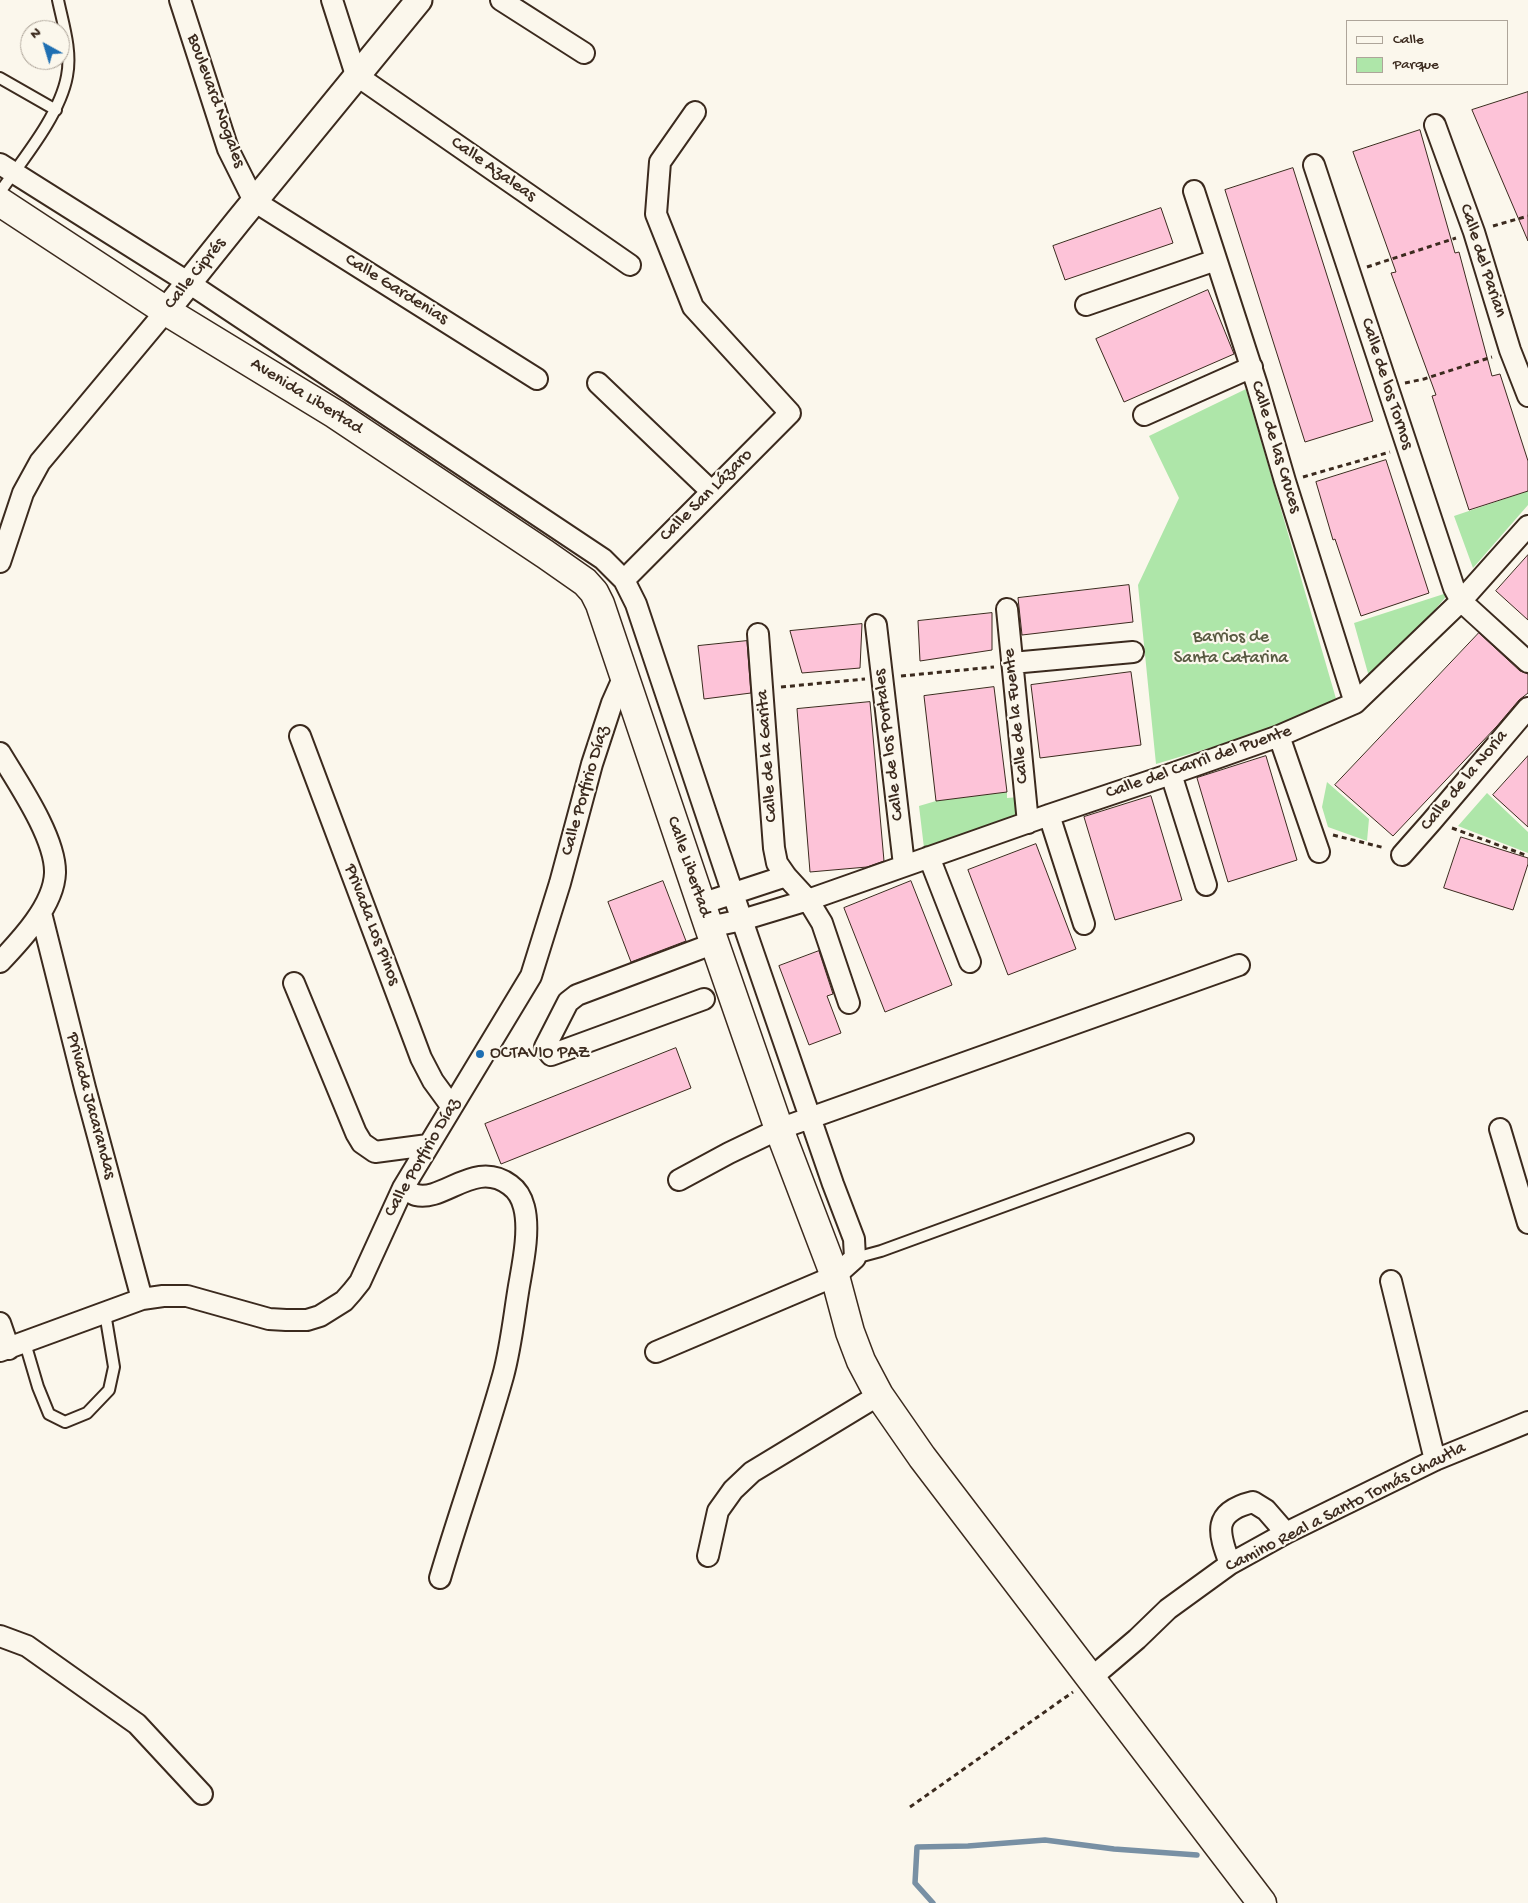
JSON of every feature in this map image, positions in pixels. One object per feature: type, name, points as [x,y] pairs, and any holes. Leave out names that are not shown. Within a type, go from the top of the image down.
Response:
[{"type":"main road","name":"Avenida Libertad","points":[[0,202],[166,311],[335,414],[546,554],[585,582],[594,592],[600,604]]},
{"type":"main road","name":"Calle Libertad","points":[[600,604],[779,1129],[835,1276],[850,1332],[861,1361],[879,1395],[922,1457],[1262,1903]]},
{"type":"street","name":"Boulevard Nogales","points":[[180,0],[228,149],[254,201]]},
{"type":"street","points":[[332,0],[356,76]]},
{"type":"street","name":"Calle Ciprés","points":[[0,562],[23,493],[40,462],[189,283],[419,0]]},
{"type":"street","points":[[501,0],[584,53]]},
{"type":"street","name":"Calle Azaleas","points":[[356,76],[630,264]]},
{"type":"street","name":"Calle San Lázaro","points":[[624,580],[790,413],[693,307],[656,214],[660,162],[696,112]]},
{"type":"street","name":"Calle del Parian","points":[[1435,125],[1474,232],[1510,350],[1528,396]]},
{"type":"street","name":"Calle de los Tornos","points":[[1314,165],[1454,588],[1461,601]]},
{"type":"street","points":[[7,168],[189,283],[603,559],[624,580],[636,604],[733,894],[833,1184],[854,1239],[855,1258],[835,1276],[656,1352]]},
{"type":"street","name":"Calle de las Cruces","points":[[1194,191],[1252,367],[1285,481],[1355,704]]},
{"type":"street","name":"Calle Gardenias","points":[[254,201],[537,378]]},
{"type":"street","points":[[1086,305],[1216,260]]},
{"type":"street","points":[[1144,415],[1252,367]]},
{"type":"street","points":[[598,383],[712,490]]},
{"type":"street","name":"Calle del Carril del Puente","points":[[708,925],[742,920],[808,900],[1049,814],[1279,736],[1355,704],[1461,601],[1528,526]]},
{"type":"street","points":[[1461,601],[1528,662]]},
{"type":"street","name":"Calle de la Fuente","points":[[1007,609],[1028,823]]},
{"type":"street","name":"Calle de los Portales","points":[[876,625],[904,865]]},
{"type":"street","name":"Calle de la Garita","points":[[758,634],[774,848],[777,863],[786,876]]},
{"type":"street","points":[[1012,663],[1133,652]]},
{"type":"street","name":"Calle Porfirio Díaz","points":[[11,1348],[142,1299],[163,1296],[187,1296],[269,1319],[307,1320],[320,1316],[344,1301],[360,1282],[403,1188],[531,976],[557,892],[592,764],[612,703],[624,676]]},
{"type":"street","name":"Calle de la Noria","points":[[1402,855],[1528,708]]},
{"type":"street","name":"Privada Los Pinos","points":[[300,736],[421,1058],[432,1081],[452,1107]]},
{"type":"street","points":[[1279,736],[1318,852]]},
{"type":"street","points":[[0,752],[36,816],[54,856],[55,874],[41,913],[0,962]]},
{"type":"street","points":[[1171,774],[1206,885]]},
{"type":"street","points":[[1049,814],[1084,924]]},
{"type":"street","points":[[929,857],[970,962]]},
{"type":"street","points":[[704,999],[551,1054],[545,1047],[568,1002],[576,995],[708,925],[733,894],[786,876],[808,900],[822,923],[849,1003]]},
{"type":"street","name":"Privada Jacarandas","points":[[41,913],[80,1070],[142,1299]]},
{"type":"street","points":[[679,1180],[779,1129],[1239,965]]},
{"type":"street","points":[[294,983],[356,1133],[362,1143],[375,1152],[428,1145]]},
{"type":"street","points":[[1500,1129],[1524,1194],[1528,1223]]},
{"type":"street","points":[[403,1188],[416,1195],[428,1195],[469,1179],[485,1177],[497,1179],[510,1185],[518,1194],[524,1206],[526,1217],[523,1260],[504,1374],[440,1578]]},
{"type":"street","points":[[1391,1281],[1435,1460]]},
{"type":"street","points":[[0,1323],[11,1348]]},
{"type":"street","points":[[708,1556],[718,1511],[733,1490],[752,1472],[879,1395]]},
{"type":"street","name":"Camino Real a Santo Tomás Chautla","points":[[1090,1679],[1137,1639],[1168,1608],[1230,1564],[1286,1533],[1435,1460],[1528,1422]]},
{"type":"street","points":[[1230,1564],[1220,1536],[1224,1516],[1236,1506],[1253,1502],[1266,1510],[1286,1533]]},
{"type":"street","points":[[0,1636],[27,1646],[137,1724],[202,1794]]},
{"type":"lane","points":[[0,192],[7,168],[56,110],[67,76],[68,47],[58,0]]},
{"type":"lane","points":[[0,78],[56,110]]},
{"type":"lane","points":[[855,1258],[881,1251],[1188,1139]]},
{"type":"lane","points":[[11,1348],[38,1387],[49,1414],[65,1422],[87,1413],[109,1390],[114,1367],[105,1313]]},
{"type":"path","points":[[1349,272],[1528,216]]},
{"type":"path","points":[[1387,388],[1424,379],[1510,350]]},
{"type":"path","points":[[1285,481],[1407,447]]},
{"type":"path","points":[[763,688],[882,678],[1012,663]]},
{"type":"path","points":[[1432,821],[1528,856]]},
{"type":"path","points":[[1310,829],[1402,855]]},
{"type":"path","points":[[910,1807],[1090,1679]]},
{"type":"green space","name":"Barrios de Santa Catarina","points":[[1246,389],[1339,709],[1156,764],[1138,585],[1179,498],[1149,436]]},
{"type":"green space","points":[[1528,491],[1528,505],[1473,568],[1454,516]]},
{"type":"green space","points":[[1450,592],[1371,684],[1354,623]]},
{"type":"green space","points":[[1327,782],[1369,819],[1367,841],[1328,827],[1322,807]]},
{"type":"green space","points":[[1007,792],[1007,798],[1019,797],[1022,816],[924,848],[919,806],[936,801]]},
{"type":"green space","points":[[1487,793],[1528,832],[1528,853],[1458,826]]},
{"type":"building","points":[[1528,92],[1528,241],[1472,110]]},
{"type":"building","points":[[1420,130],[1455,253],[1459,252],[1492,376],[1500,374],[1528,461],[1528,491],[1469,510],[1432,396],[1436,395],[1391,273],[1396,272],[1353,152]]},
{"type":"building","points":[[1293,168],[1373,421],[1305,442],[1225,190]]},
{"type":"building","points":[[1161,208],[1173,243],[1065,280],[1053,246]]},
{"type":"building","points":[[1208,290],[1234,354],[1124,402],[1096,339]]},
{"type":"building","points":[[1386,460],[1429,593],[1361,616],[1335,539],[1333,540],[1316,482]]},
{"type":"building","points":[[1528,555],[1528,620],[1496,591]]},
{"type":"building","points":[[1129,585],[1133,622],[1022,635],[1018,598]]},
{"type":"building","points":[[992,613],[992,650],[920,661],[918,621]]},
{"type":"building","points":[[862,624],[860,668],[802,673],[790,631]]},
{"type":"building","points":[[1479,633],[1520,671],[1528,674],[1528,693],[1519,700],[1497,726],[1393,836],[1335,785]]},
{"type":"building","points":[[747,641],[751,693],[704,699],[698,646]]},
{"type":"building","points":[[1131,672],[1141,745],[1040,758],[1031,685]]},
{"type":"building","points":[[994,687],[1007,792],[936,801],[924,696]]},
{"type":"building","points":[[870,702],[884,861],[867,867],[810,872],[797,709]]},
{"type":"building","points":[[1266,756],[1297,860],[1228,882],[1197,778]]},
{"type":"building","points":[[1528,756],[1528,827],[1493,795]]},
{"type":"building","points":[[1151,796],[1182,900],[1115,920],[1084,817]]},
{"type":"building","points":[[1461,837],[1528,858],[1528,864],[1513,910],[1444,888]]},
{"type":"building","points":[[1036,844],[1076,949],[1008,975],[968,870]]},
{"type":"building","points":[[663,881],[686,941],[631,962],[608,902]]},
{"type":"building","points":[[911,881],[952,985],[885,1012],[844,908]]},
{"type":"building","points":[[819,951],[833,994],[827,996],[841,1033],[809,1045],[779,966]]},
{"type":"building","points":[[676,1048],[691,1088],[501,1164],[485,1124]]},
{"type":"waterway","points":[[933,1903],[915,1883],[917,1847],[968,1846],[1045,1840],[1114,1849],[1197,1855]]},
{"type":"place","name":"OCTAVIO PAZ","points":[[480,1054]]}]
